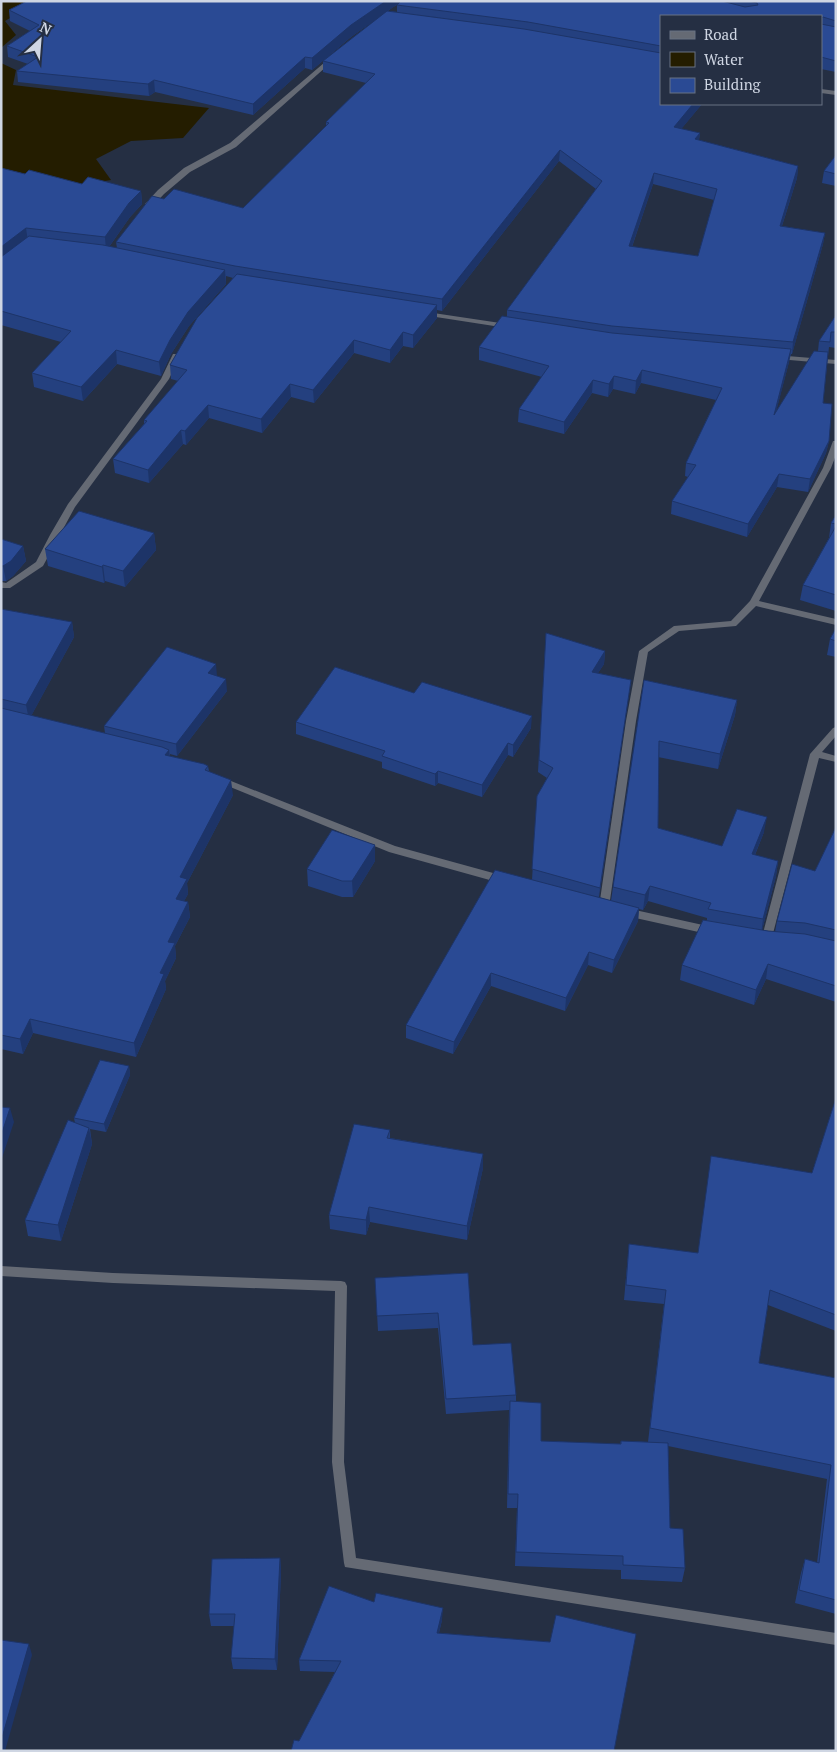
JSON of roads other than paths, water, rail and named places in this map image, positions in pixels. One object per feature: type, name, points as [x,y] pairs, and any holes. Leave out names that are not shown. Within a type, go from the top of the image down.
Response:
[{"type":"street","points":[[141,213],[161,192],[187,170],[233,145],[340,52]]},
{"type":"street","points":[[822,91],[836,93]]},
{"type":"street","points":[[417,312],[514,327]]},
{"type":"street","points":[[1,585],[7,586],[40,564],[71,506],[165,379],[181,348]]},
{"type":"street","points":[[770,356],[836,362]]},
{"type":"street","points":[[720,933],[599,906],[644,651],[677,628],[733,624],[754,603],[827,468],[836,443]]},
{"type":"street","points":[[754,603],[836,622]]},
{"type":"street","points":[[766,941],[815,754],[836,730]]},
{"type":"street","points":[[815,754],[836,759]]},
{"type":"street","points":[[211,776],[392,849],[517,883]]},
{"type":"street","points":[[1,1271],[113,1278],[341,1286],[338,1462],[350,1563],[836,1639]]},
{"type":"water","points":[[1,1],[39,1],[5,21],[16,35],[1,48]]},
{"type":"water","points":[[1,63],[16,70],[13,85],[209,108],[183,138],[131,141],[96,159],[111,180],[75,186],[1,168]]}]
